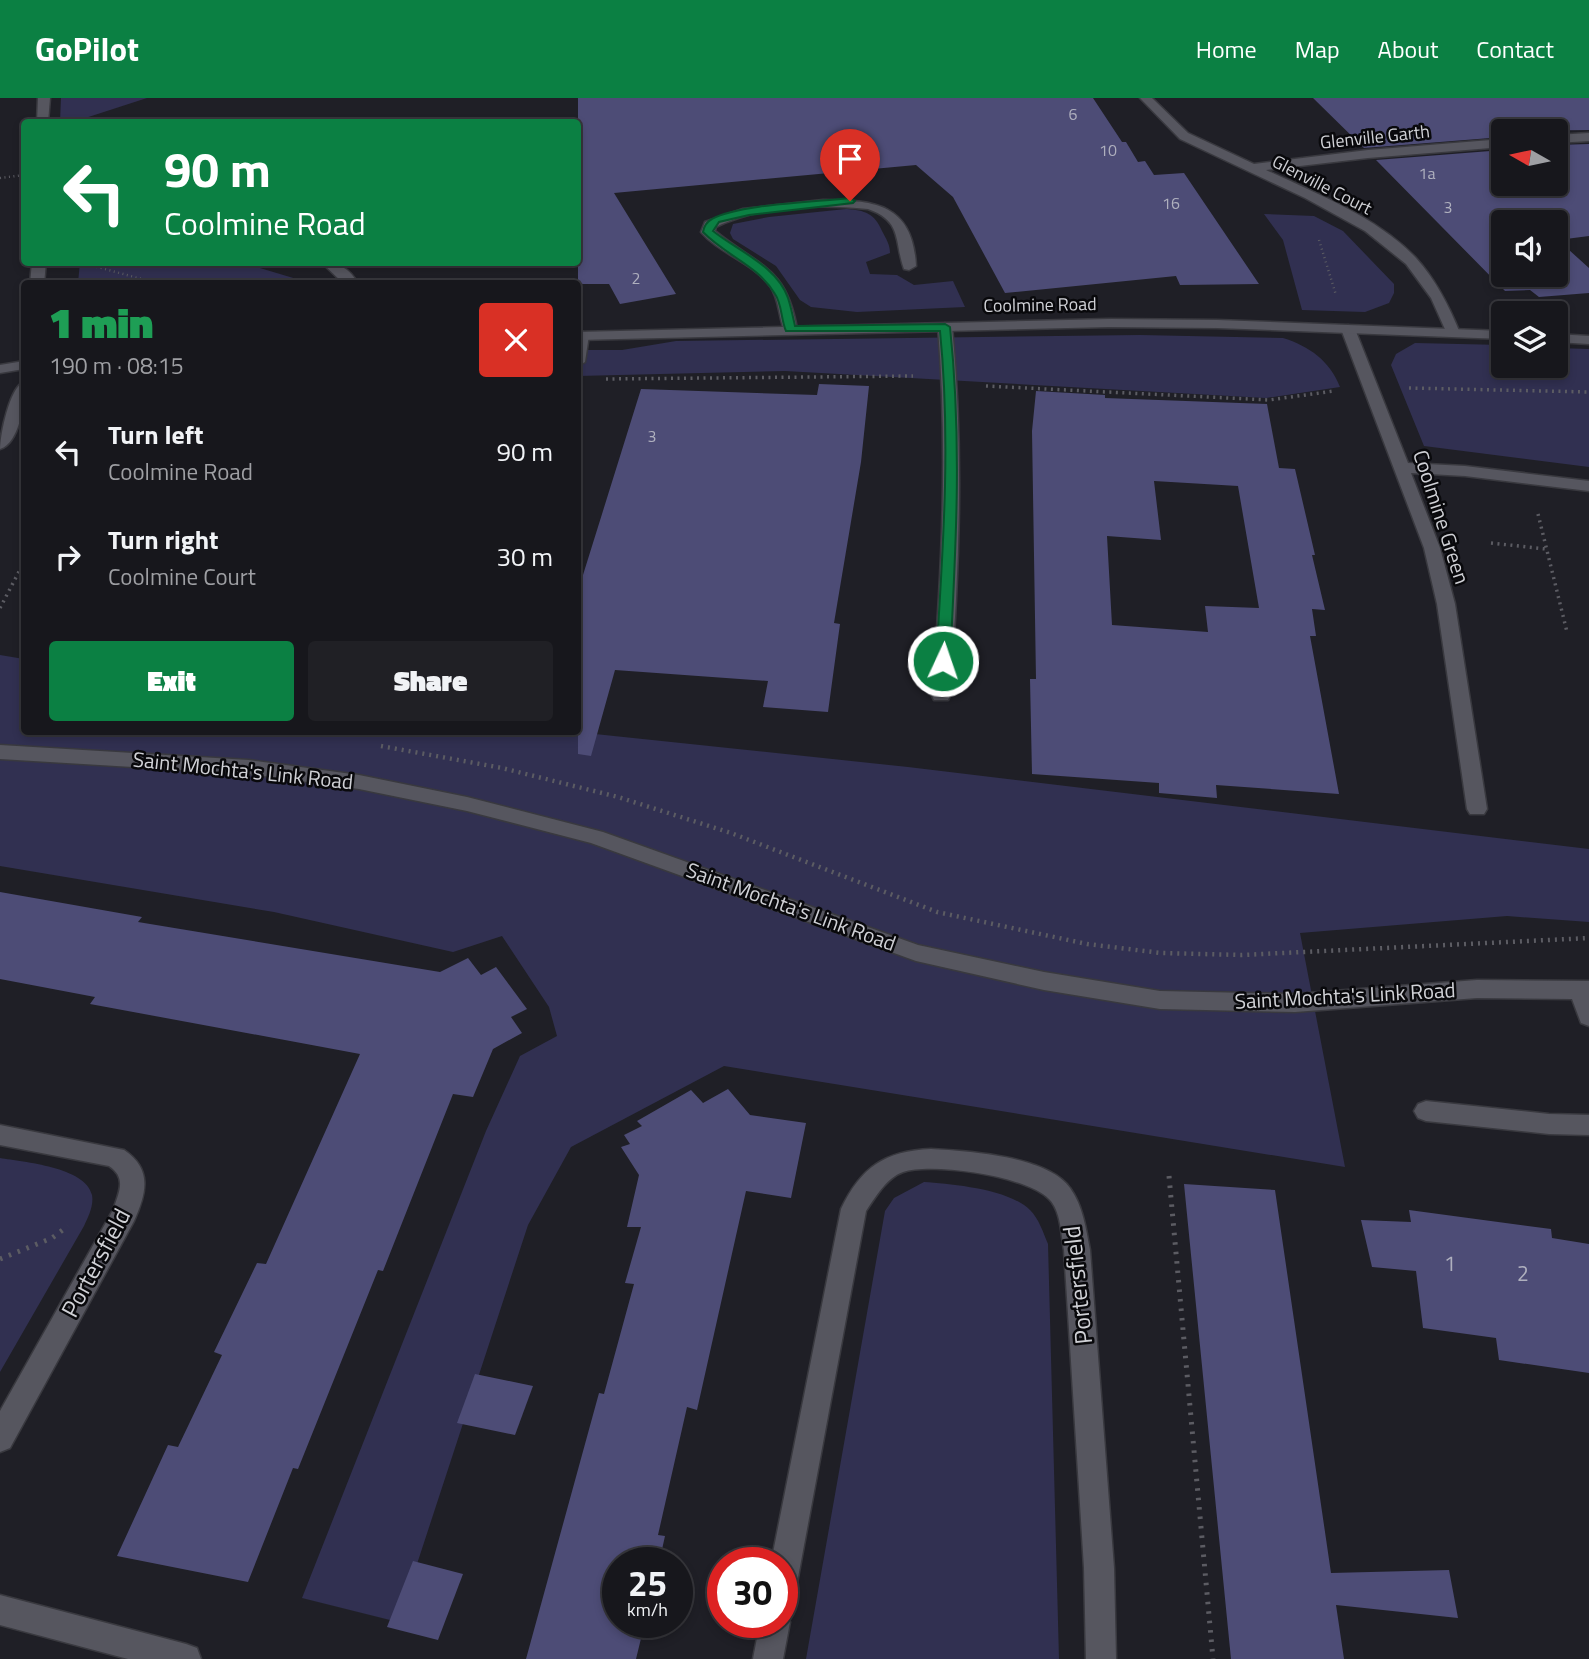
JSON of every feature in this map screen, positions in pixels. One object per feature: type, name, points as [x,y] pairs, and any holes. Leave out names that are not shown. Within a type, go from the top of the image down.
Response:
[{"type":"street","points":[[43,119],[44,98]]},
{"type":"street","name":"Glenville Court","points":[[1146,98],[1184,136],[1310,195],[1370,228],[1411,261],[1438,298],[1453,333]]},
{"type":"street","points":[[1568,138],[1589,136]]},
{"type":"street","name":"Glenville Garth","points":[[1250,169],[1368,154],[1491,144]]},
{"type":"street","points":[[790,329],[782,296],[763,270],[708,232],[712,223],[765,210],[850,201],[870,204],[894,219],[909,248],[909,266]]},
{"type":"street","points":[[332,266],[349,280]]},
{"type":"street","name":"Coolmine Road","points":[[581,335],[1123,323],[1491,335]]},
{"type":"street","points":[[941,696],[953,473],[945,327]]},
{"type":"street","name":"Coolmine Green","points":[[1348,328],[1432,548],[1446,604],[1477,809]]},
{"type":"street","points":[[1568,339],[1589,340]]},
{"type":"street","points":[[0,369],[21,366]]},
{"type":"street","points":[[0,444],[21,395]]},
{"type":"street","points":[[1402,468],[1465,471],[1589,486]]},
{"type":"street","name":"Saint Mochta's Link Road","points":[[0,752],[249,767],[359,782],[467,804],[596,837],[916,953],[1044,981],[1160,1000],[1295,1003],[1477,989],[1585,990]]},
{"type":"street","points":[[1585,990],[1589,1017]]},
{"type":"street","points":[[1426,1111],[1536,1123],[1589,1125]]},
{"type":"street","name":"Portersfield","points":[[0,1135],[115,1157],[128,1166],[134,1185],[125,1213],[0,1438]]},
{"type":"street","name":"Portersfield","points":[[789,1547],[854,1209],[868,1186],[898,1163],[922,1158],[1020,1170],[1039,1177],[1056,1189],[1069,1208],[1077,1250],[1099,1568],[1101,1659]]},
{"type":"street","points":[[0,1610],[186,1659]]},
{"type":"street","points":[[768,1659],[772,1638]]},
{"type":"path","points":[[0,178],[21,175]]},
{"type":"path","points":[[94,266],[145,280]]},
{"type":"path","points":[[605,379],[950,380],[1269,400],[1321,391],[1432,387],[1589,392]]},
{"type":"path","points":[[1536,506],[1567,632]]},
{"type":"path","points":[[1491,543],[1546,549]]},
{"type":"path","points":[[0,608],[21,568]]},
{"type":"path","points":[[378,745],[502,768],[618,797],[731,833],[937,912],[1087,944],[1161,953],[1242,955],[1589,938]]},
{"type":"path","points":[[1169,1176],[1213,1659]]},
{"type":"shaded area","points":[[61,98],[147,98],[82,119],[60,119]]},
{"type":"shaded area","points":[[859,210],[873,217],[889,244],[890,253],[866,262],[870,274],[897,275],[914,285],[953,281],[965,307],[857,312],[811,307],[800,300],[776,266],[733,239],[730,233],[733,224],[769,217]]},
{"type":"shaded area","points":[[1264,214],[1314,216],[1343,231],[1394,284],[1394,293],[1389,303],[1365,312],[1302,310],[1283,240]]},
{"type":"shaded area","points":[[80,266],[253,266],[300,280],[78,280]]},
{"type":"shaded area","points":[[1140,335],[1283,338],[1301,345],[1324,362],[1340,387],[1266,398],[785,371],[581,376],[581,350],[622,350],[676,341]]},
{"type":"shaded area","points":[[1415,343],[1491,345],[1491,378],[1568,378],[1568,348],[1589,349],[1589,467],[1424,446],[1391,365],[1396,354]]},
{"type":"shaded area","points":[[0,655],[21,658],[21,735],[581,735],[581,733],[908,767],[1589,849],[1589,922],[1507,916],[1300,933],[1345,1167],[724,1066],[571,1147],[528,1225],[398,1622],[302,1598],[486,1131],[520,1056],[557,1036],[549,1007],[502,936],[453,952],[274,912],[0,866]]},
{"type":"shaded area","points":[[0,1158],[66,1172],[87,1186],[92,1199],[84,1226],[0,1372]]},
{"type":"shaded area","points":[[924,1182],[995,1192],[1021,1203],[1036,1217],[1048,1244],[1059,1659],[806,1659],[885,1211],[894,1198]]},
{"type":"building","points":[[578,98],[1093,98],[1138,162],[1145,161],[1154,175],[1184,173],[1259,284],[1180,285],[1176,276],[1005,293],[953,197],[916,165],[614,193],[676,294],[620,304],[609,284],[581,284],[581,280],[578,280],[578,266],[581,266],[581,119],[578,119]]},
{"type":"building","points":[[1313,98],[1589,98],[1589,130],[1568,130],[1568,119],[1491,119],[1491,138],[1364,148]]},
{"type":"building","points":[[1589,144],[1589,236],[1568,239],[1568,210],[1491,210],[1491,277],[1376,160],[1491,151],[1491,196],[1568,196],[1568,145]]},
{"type":"building","points":[[1568,249],[1589,268],[1589,293],[1539,297],[1530,290],[1505,291],[1501,287],[1568,287]]},
{"type":"building","points":[[819,384],[869,386],[861,462],[834,623],[840,624],[828,712],[763,707],[768,681],[615,670],[591,756],[578,754],[578,735],[581,735],[581,581],[641,389],[817,395]]},
{"type":"building","points":[[1036,391],[1105,395],[1105,398],[1267,404],[1279,468],[1295,469],[1315,555],[1312,555],[1325,610],[1312,609],[1316,636],[1310,636],[1339,794],[1216,785],[1217,798],[1159,793],[1159,783],[1032,774],[1030,679],[1036,679],[1032,431]],"holes":[[[1154,481],[1238,486],[1259,608],[1205,606],[1208,632],[1112,625],[1107,536],[1161,540]]]},
{"type":"building","points":[[0,892],[142,917],[138,922],[440,972],[468,958],[481,975],[496,967],[527,1009],[511,1017],[522,1033],[493,1049],[473,1097],[453,1094],[383,1271],[378,1270],[298,1469],[293,1468],[248,1582],[117,1556],[168,1445],[178,1447],[222,1355],[214,1352],[257,1263],[266,1264],[360,1054],[90,1004],[95,997],[0,979]]},
{"type":"building","points":[[728,1089],[750,1115],[806,1123],[791,1198],[746,1191],[697,1410],[687,1407],[658,1535],[665,1536],[663,1547],[602,1547],[602,1638],[641,1638],[636,1659],[526,1659],[599,1393],[604,1394],[634,1284],[625,1283],[641,1227],[627,1227],[639,1175],[621,1147],[630,1144],[624,1135],[642,1126],[637,1121],[691,1090],[703,1103]]},
{"type":"building","points":[[1184,1184],[1275,1190],[1331,1573],[1449,1570],[1458,1618],[1336,1605],[1344,1659],[1231,1659]]},
{"type":"building","points":[[1409,1210],[1551,1229],[1552,1238],[1589,1244],[1589,1373],[1499,1360],[1496,1338],[1423,1328],[1416,1271],[1372,1267],[1361,1220],[1411,1222]]},
{"type":"building","points":[[475,1374],[533,1386],[515,1435],[457,1423]]},
{"type":"building","points":[[413,1561],[463,1574],[438,1640],[387,1627]]},
{"type":"route","points":[[850,201],[749,212],[716,220],[709,225],[708,232],[763,270],[782,296],[790,329],[945,327],[951,384],[953,473],[943,661]]}]
